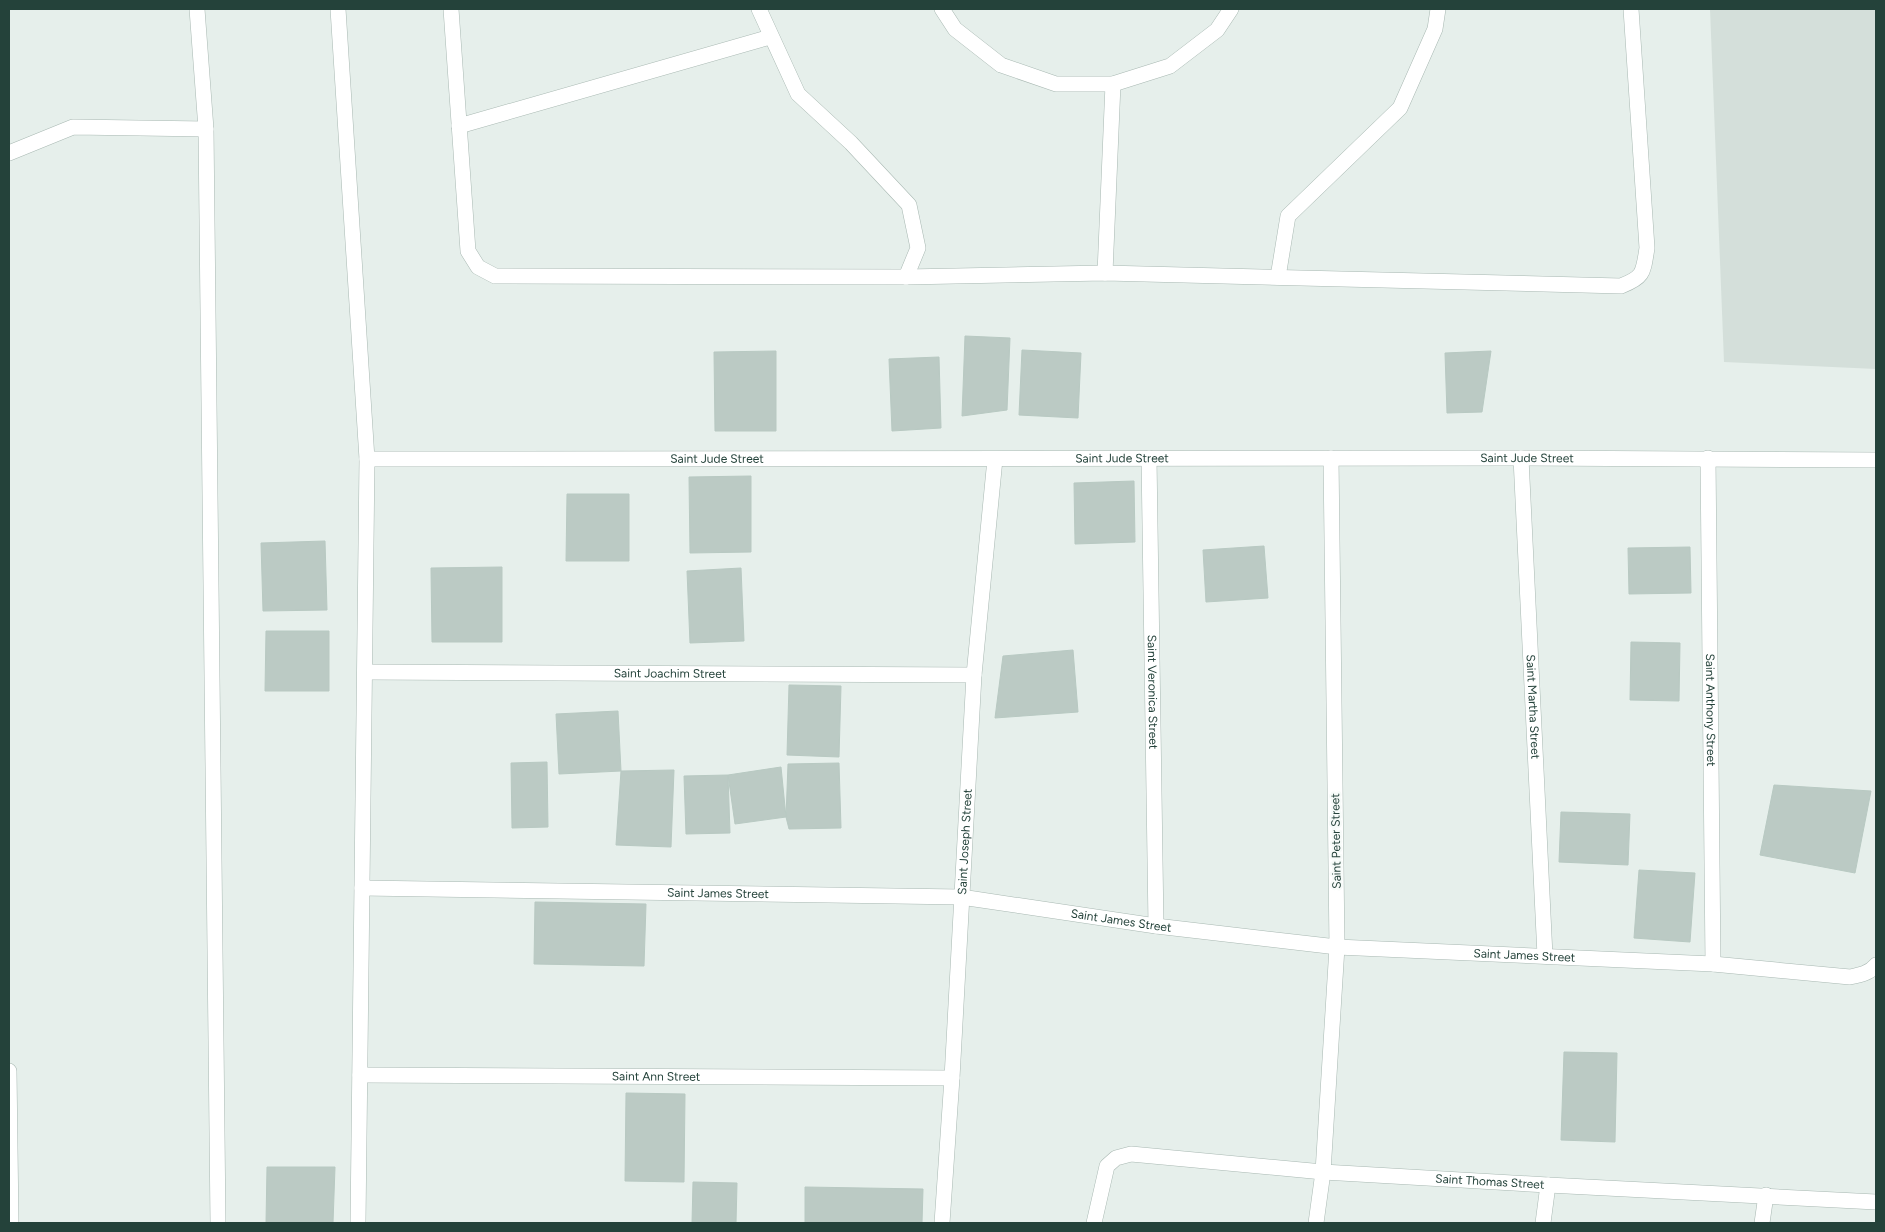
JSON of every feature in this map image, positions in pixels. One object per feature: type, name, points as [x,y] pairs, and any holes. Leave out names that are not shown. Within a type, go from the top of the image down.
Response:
[{"type":"street","points":[[197,9],[206,129],[218,1223]]},
{"type":"street","points":[[338,9],[367,460],[358,1223]]},
{"type":"street","points":[[451,9],[468,251],[478,267],[495,276],[906,277],[1105,273],[1621,286],[1636,280],[1644,268],[1647,248],[1632,9]]},
{"type":"street","points":[[759,9],[798,94],[851,143],[908,205],[918,248],[906,277]]},
{"type":"street","points":[[942,9],[955,29],[1001,65],[1056,84],[1114,84],[1170,66],[1217,30],[1231,9]]},
{"type":"street","points":[[1278,277],[1288,216],[1400,108],[1435,29],[1438,9]]},
{"type":"street","points":[[459,126],[770,36]]},
{"type":"street","points":[[1105,273],[1114,84]]},
{"type":"street","points":[[9,153],[73,127],[206,129]]},
{"type":"street","name":"Saint Jude Street","points":[[367,460],[1149,458],[1708,458],[1876,460]]},
{"type":"street","name":"Saint Veronica Street","points":[[1149,458],[1156,926]]},
{"type":"street","name":"Saint Peter Street","points":[[1316,1223],[1323,1172],[1337,947],[1331,458]]},
{"type":"street","name":"Saint Martha Street","points":[[1521,458],[1545,956]]},
{"type":"street","name":"Saint Anthony Street","points":[[1708,458],[1713,964]]},
{"type":"street","name":"Saint Joseph Street","points":[[942,1223],[952,1078],[974,676],[995,459]]},
{"type":"street","name":"Saint Joachim Street","points":[[365,672],[974,676]]},
{"type":"street","name":"Saint James Street","points":[[362,888],[961,897],[1156,926],[1337,947],[1713,964],[1850,977],[1873,970],[1876,965]]},
{"type":"street","points":[[9,1071],[11,1223]]},
{"type":"street","name":"Saint Ann Street","points":[[360,1075],[952,1078]]},
{"type":"street","name":"Saint Thomas Street","points":[[1094,1223],[1107,1166],[1116,1158],[1130,1154],[1323,1172],[1876,1202]]},
{"type":"street","points":[[1543,1223],[1548,1185]]},
{"type":"street","points":[[1762,1223],[1766,1195]]},
{"type":"shaded area","points":[[1710,9],[1876,9],[1876,369],[1724,362]]},
{"type":"building","points":[[965,336],[1010,338],[1007,410],[962,416]]},
{"type":"building","points":[[1022,350],[1081,353],[1078,418],[1019,415]]},
{"type":"building","points":[[776,351],[776,431],[715,431],[714,352]]},
{"type":"building","points":[[1491,351],[1482,412],[1447,413],[1445,353]]},
{"type":"building","points":[[939,357],[941,428],[892,431],[889,359]]},
{"type":"building","points":[[751,476],[751,552],[690,553],[689,477]]},
{"type":"building","points":[[1134,481],[1135,542],[1075,544],[1074,483]]},
{"type":"building","points":[[567,494],[629,494],[629,561],[566,561]]},
{"type":"building","points":[[325,541],[327,610],[263,611],[261,543]]},
{"type":"building","points":[[1264,546],[1268,598],[1206,602],[1203,550]]},
{"type":"building","points":[[1690,547],[1691,593],[1629,594],[1628,548]]},
{"type":"building","points":[[502,567],[502,642],[432,642],[431,568]]},
{"type":"building","points":[[741,568],[744,641],[690,643],[687,571]]},
{"type":"building","points":[[266,631],[329,631],[329,691],[265,691]]},
{"type":"building","points":[[1631,642],[1680,643],[1679,701],[1630,700]]},
{"type":"building","points":[[1073,650],[1078,712],[995,718],[1003,656]]},
{"type":"building","points":[[789,685],[841,686],[839,757],[787,755]]},
{"type":"building","points":[[618,711],[621,771],[559,774],[556,714]]},
{"type":"building","points":[[547,762],[548,827],[512,828],[511,763]]},
{"type":"building","points":[[839,763],[841,828],[789,829],[786,817],[788,764]]},
{"type":"building","points":[[781,767],[786,817],[735,824],[728,775]]},
{"type":"building","points":[[674,770],[671,847],[616,845],[621,771]]},
{"type":"building","points":[[728,775],[730,833],[686,834],[684,776]]},
{"type":"building","points":[[1774,785],[1871,791],[1855,873],[1760,855]]},
{"type":"building","points":[[1561,812],[1630,814],[1628,865],[1559,862]]},
{"type":"building","points":[[1639,870],[1695,873],[1690,942],[1634,938]]},
{"type":"building","points":[[535,902],[646,904],[644,966],[534,964]]},
{"type":"building","points":[[1564,1052],[1617,1053],[1615,1142],[1561,1140]]},
{"type":"building","points":[[626,1093],[685,1094],[684,1182],[625,1181]]},
{"type":"building","points":[[267,1167],[335,1167],[333,1223],[266,1223]]},
{"type":"building","points":[[693,1182],[737,1183],[736,1223],[692,1223]]},
{"type":"building","points":[[805,1187],[923,1189],[922,1223],[805,1223]]}]
